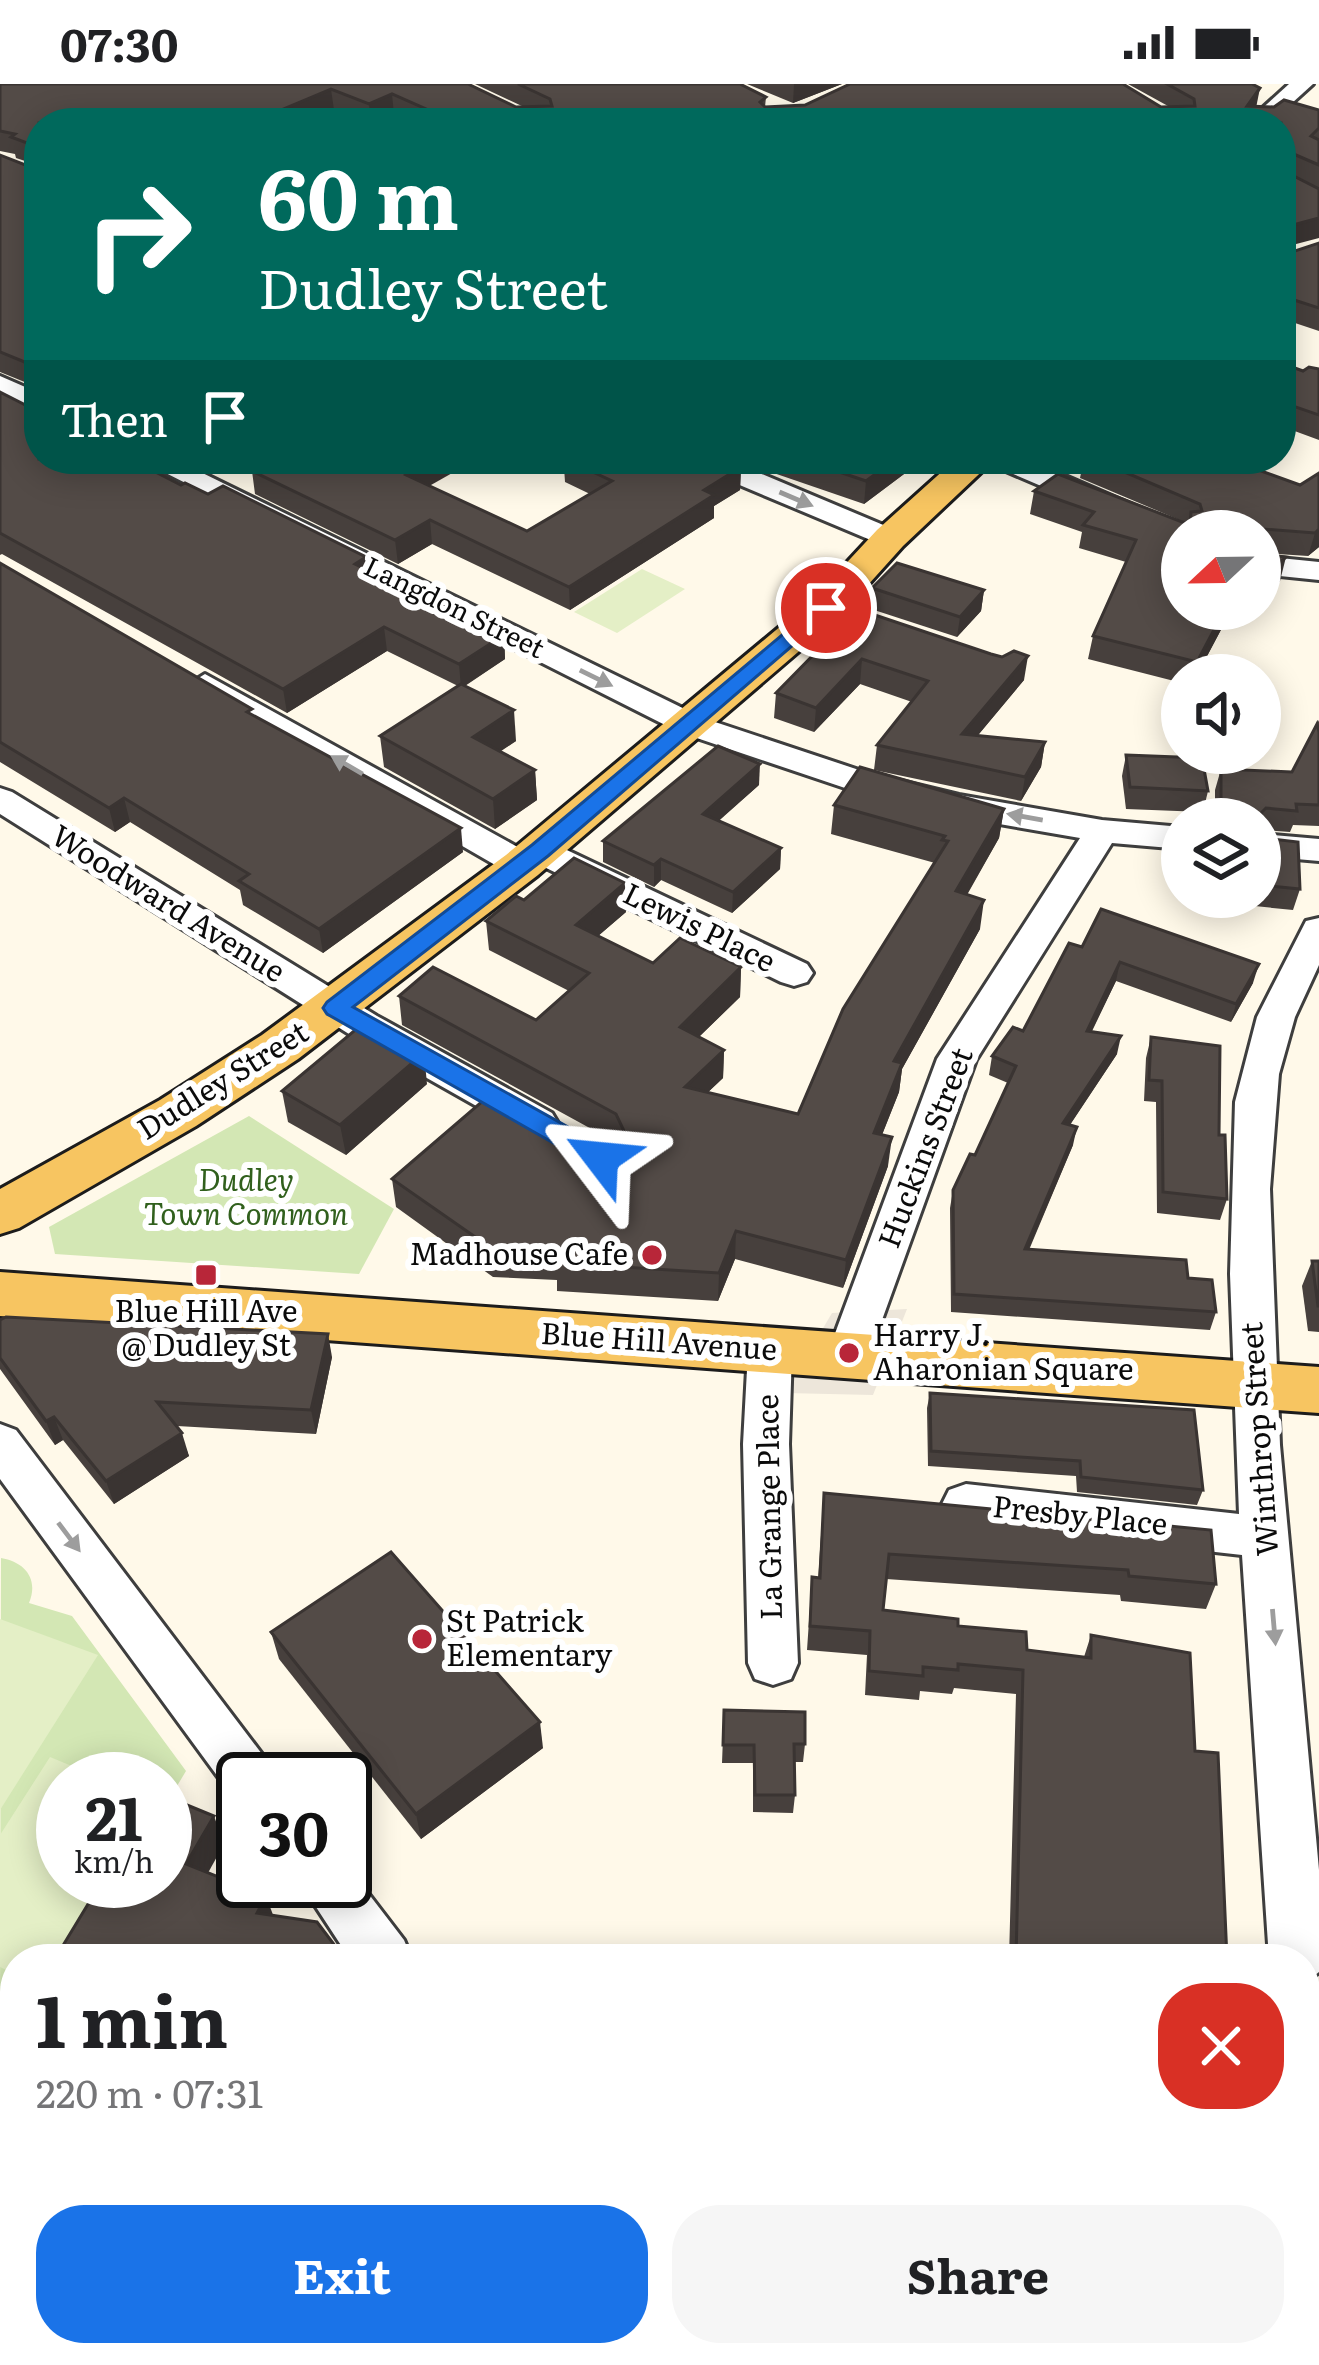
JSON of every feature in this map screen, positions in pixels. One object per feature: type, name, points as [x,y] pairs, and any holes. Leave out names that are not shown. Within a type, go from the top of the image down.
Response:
[{"type":"main road","name":"Dudley Street","points":[[0,1214],[178,1113],[336,1008],[531,858],[691,725],[838,612],[890,538],[959,474]]},
{"type":"main road","name":"Blue Hill Avenue","points":[[0,1294],[1319,1390]]},
{"type":"street","points":[[1275,108],[1302,84]]},
{"type":"street","name":"Langdon Street","points":[[182,474],[691,725],[856,781],[959,806],[1102,831],[1161,836]]},
{"type":"street","points":[[738,474],[890,538]]},
{"type":"street","points":[[1037,474],[1161,527]]},
{"type":"street","points":[[1281,567],[1319,571]]},
{"type":"street","name":"Lewis Place","points":[[174,666],[531,858],[794,974]]},
{"type":"street","name":"Woodward Avenue","points":[[0,799],[336,1008],[581,1147]]},
{"type":"street","name":"Huckins Street","points":[[849,1355],[957,1059],[1102,831]]},
{"type":"street","points":[[1281,846],[1319,850]]},
{"type":"street","name":"Winthrop Street","points":[[1296,1944],[1251,1385],[1250,1207],[1256,1094],[1266,1046],[1319,930]]},
{"type":"street","name":"La Grange Place","points":[[770,1351],[766,1444],[773,1664]]},
{"type":"street","points":[[4,1459],[229,1752]]},
{"type":"street","name":"Presby Place","points":[[966,1504],[1266,1537]]},
{"type":"street","points":[[346,1908],[373,1944]]},
{"type":"green space","points":[[642,569],[685,589],[617,633],[574,612]]},
{"type":"green space","name":"Dudley Town Common","points":[[249,1116],[394,1209],[359,1274],[55,1254],[49,1227]]},
{"type":"green space","points":[[1,1558],[28,1573],[29,1603],[72,1616],[172,1752],[36,1752],[36,1908],[66,1908],[71,1944],[0,1944]]},
{"type":"green space","points":[[0,1619],[98,1655],[0,1810]]},
{"type":"green space","points":[[36,1779],[36,1908],[86,1908],[64,1944],[0,1944],[0,1835]]},
{"type":"shaded area","name":"Harry J. Aharonian Square","points":[[907,1309],[873,1395],[785,1393],[832,1313]]},
{"type":"building","points":[[0,84],[468,84],[516,107],[552,106],[550,99],[518,84],[740,84],[766,97],[760,102],[765,107],[805,105],[850,84],[1123,84],[1161,107],[1195,106],[1194,99],[1167,84],[1252,84],[1260,88],[1247,106],[1274,107],[1284,100],[1319,110],[1319,128],[1311,136],[1319,140],[1319,165],[1296,155],[1296,108],[424,108],[392,94],[369,104],[331,89],[286,108],[24,108],[24,142],[0,131]]},
{"type":"building","points":[[0,155],[24,164],[24,362],[0,352]]},
{"type":"building","points":[[1296,177],[1319,189],[1319,218],[1296,224]]},
{"type":"building","points":[[1319,243],[1319,308],[1296,301],[1296,251]]},
{"type":"building","points":[[1296,368],[1319,369],[1319,415],[1296,407]]},
{"type":"building","points":[[0,392],[24,404],[24,474],[159,474],[208,494],[223,486],[366,557],[355,564],[504,635],[459,664],[384,627],[283,689],[0,533]]},
{"type":"building","points":[[1319,473],[1319,529],[1315,533],[1281,530],[1281,510],[1202,510],[1200,504],[1129,474],[1270,474],[1300,485]]},
{"type":"building","points":[[258,474],[408,474],[527,531],[612,481],[597,474],[730,474],[704,490],[714,495],[569,587],[430,520],[395,540]]},
{"type":"building","points":[[845,474],[876,474],[866,481]]},
{"type":"building","points":[[1058,474],[1161,514],[1161,630],[1214,630],[1201,654],[1165,654],[1093,636],[1136,540],[1083,525],[1094,512],[1034,491]]},
{"type":"building","points":[[0,563],[252,709],[247,712],[461,828],[319,929],[239,881],[249,874],[124,798],[109,808],[0,742]]},
{"type":"building","points":[[897,563],[984,590],[960,617],[872,588]]},
{"type":"building","points":[[851,607],[991,654],[1002,657],[1014,651],[1028,656],[962,734],[1045,742],[1025,777],[877,745],[928,681],[862,659],[816,708],[776,693],[822,646],[812,643]]},
{"type":"building","points":[[461,684],[514,710],[473,737],[535,770],[493,799],[380,736]]},
{"type":"building","points":[[1317,724],[1319,805],[1296,804],[1297,811],[1281,809],[1281,798],[1221,798],[1221,774],[1292,772]]},
{"type":"building","points":[[718,746],[760,764],[703,814],[781,848],[733,892],[661,859],[654,865],[603,841]]},
{"type":"building","points":[[1126,755],[1161,756],[1161,774],[1205,774],[1208,791],[1130,787]]},
{"type":"building","points":[[860,767],[1004,809],[956,891],[984,900],[894,1061],[902,1063],[874,1133],[892,1137],[846,1260],[736,1231],[719,1273],[556,1263],[562,1252],[491,1248],[392,1179],[492,1093],[585,1145],[601,1149],[616,1145],[624,1131],[616,1114],[399,996],[433,967],[536,1020],[589,973],[486,921],[516,896],[524,900],[574,858],[625,883],[576,925],[653,963],[680,938],[741,967],[680,1027],[724,1050],[685,1087],[798,1114],[843,1009],[948,841],[942,840],[945,836],[834,805]]},
{"type":"building","points":[[1281,840],[1298,842],[1300,889],[1281,887]]},
{"type":"building","points":[[1101,909],[1259,964],[1236,1004],[1120,962],[1087,1031],[1121,1036],[1063,1123],[1077,1127],[1025,1249],[1186,1260],[1188,1278],[1212,1280],[1216,1312],[954,1294],[953,1190],[970,1154],[975,1155],[1016,1066],[992,1056],[1013,1027],[1023,1031],[1069,943],[1082,947]]},
{"type":"building","points":[[366,1021],[424,1053],[340,1125],[282,1091]]},
{"type":"building","points":[[1151,1037],[1220,1046],[1219,1135],[1225,1135],[1227,1199],[1163,1192],[1162,1081],[1149,1080]]},
{"type":"building","points":[[1312,1261],[1319,1261],[1319,1306],[1318,1306]]},
{"type":"building","points":[[0,1320],[328,1334],[311,1410],[157,1402],[182,1433],[106,1481],[54,1417],[46,1421],[0,1358]]},
{"type":"building","points":[[930,1393],[1194,1410],[1203,1490],[1081,1477],[1080,1461],[931,1451]]},
{"type":"building","points":[[824,1493],[1211,1530],[1216,1584],[1129,1576],[1128,1570],[889,1554],[883,1610],[958,1619],[958,1626],[1026,1632],[1027,1650],[1091,1658],[1091,1635],[1190,1653],[1195,1751],[1218,1753],[1226,1944],[1016,1944],[1023,1670],[958,1664],[958,1670],[923,1667],[923,1676],[869,1671],[870,1631],[810,1626],[812,1577],[820,1578]]},
{"type":"building","points":[[391,1552],[540,1722],[416,1814],[372,1759],[372,1752],[367,1752],[271,1632]]},
{"type":"building","points":[[724,1710],[805,1712],[805,1744],[794,1744],[795,1795],[755,1795],[754,1745],[723,1745]]},
{"type":"building","points":[[192,1807],[214,1816],[192,1854]]},
{"type":"building","points":[[192,1866],[216,1876],[216,1908],[260,1908],[257,1913],[317,1922],[334,1944],[64,1944],[86,1908],[192,1908]]},
{"type":"place","name":"Madhouse Cafe","points":[[652,1255]]},
{"type":"place","name":"Blue Hill Ave @ Dudley St","points":[[206,1275]]},
{"type":"place","name":"Harry J. Aharonian Square","points":[[849,1353]]},
{"type":"place","name":"St Patrick Elementary","points":[[422,1639]]},
{"type":"route","points":[[601,1158],[336,1008],[540,850],[826,608]]}]
